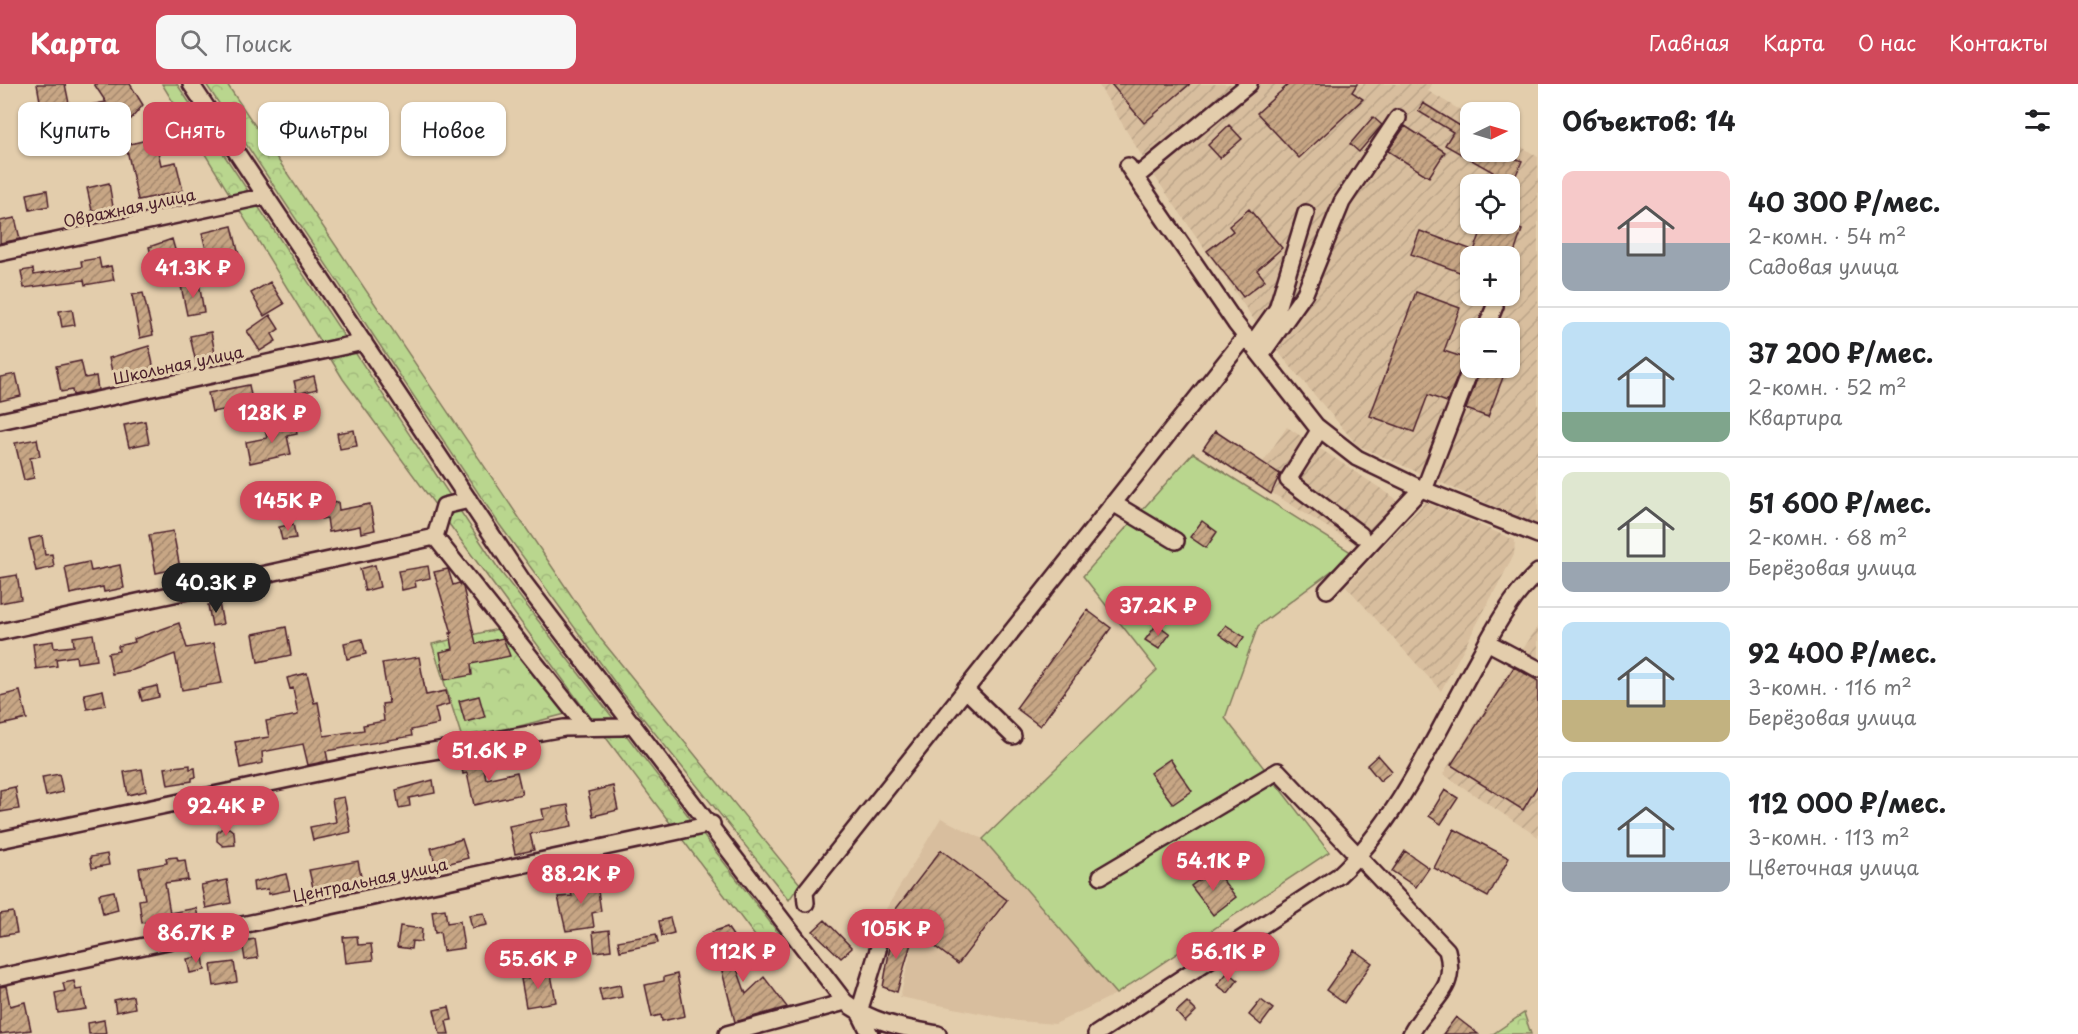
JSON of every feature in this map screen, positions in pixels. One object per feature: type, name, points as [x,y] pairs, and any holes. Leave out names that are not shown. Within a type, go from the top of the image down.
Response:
[{"type":"street","points":[[192,84],[522,580],[712,824],[845,1002],[859,1012],[897,1026],[918,1032],[938,1034]]},
{"type":"street","points":[[1249,84],[1132,171],[1253,345],[1320,429],[1357,458],[1422,489],[1538,535]]},
{"type":"street","points":[[806,903],[805,892],[1113,503],[1253,345],[1305,293],[1342,201],[1398,118]]},
{"type":"street","name":"Овражная улица","points":[[0,253],[266,196]]},
{"type":"street","points":[[1253,345],[1277,309],[1306,213]]},
{"type":"street","points":[[1490,318],[1495,306]]},
{"type":"street","name":"Школьная улица","points":[[0,421],[364,342]]},
{"type":"street","points":[[1327,591],[1422,489],[1467,378]]},
{"type":"street","points":[[1320,429],[1288,480],[1361,535]]},
{"type":"street","points":[[435,537],[444,506],[469,500]]},
{"type":"street","points":[[1113,503],[1176,541]]},
{"type":"street","points":[[0,632],[435,537]]},
{"type":"street","points":[[435,537],[587,728]]},
{"type":"street","points":[[1096,1034],[1338,876],[1359,857],[1391,815],[1487,642],[1524,585],[1538,572]]},
{"type":"street","points":[[1487,642],[1538,669]]},
{"type":"street","points":[[965,690],[1013,736]]},
{"type":"street","points":[[0,840],[370,762],[564,729],[622,727],[633,723]]},
{"type":"street","points":[[1101,876],[1278,771],[1447,950],[1452,966],[1450,981],[1411,1034]]},
{"type":"street","name":"Центральная улица","points":[[0,977],[712,824]]},
{"type":"street","points":[[870,1034],[859,1012],[878,950]]},
{"type":"street","points":[[727,1034],[845,1002]]},
{"type":"shaded area","points":[[1098,84],[1432,84],[1428,91],[1460,110],[1460,162],[1520,162],[1520,146],[1538,157],[1538,526],[1357,445],[1268,340],[1151,171]]},
{"type":"shaded area","points":[[1287,427],[1395,498],[1397,509],[1361,548],[1272,493],[1283,476],[1263,462]]},
{"type":"shaded area","points":[[1425,502],[1515,540],[1514,555],[1441,691],[1346,586]]},
{"type":"shaded area","points":[[1538,626],[1538,837],[1443,774]]},
{"type":"shaded area","points":[[941,818],[983,839],[1116,994],[1055,1024],[1018,1021],[900,997],[914,937],[880,919]]},
{"type":"green space","points":[[162,84],[177,84],[189,102],[173,102]]},
{"type":"green space","points":[[206,84],[227,84],[239,102],[218,102]]},
{"type":"green space","points":[[246,112],[258,130],[258,156],[275,156],[600,638],[800,884],[789,900],[621,691],[499,524],[246,144]]},
{"type":"green space","points":[[206,156],[225,156],[500,571],[783,939],[764,948],[580,703],[343,379]]},
{"type":"green space","points":[[1193,453],[1354,554],[1258,626],[1225,718],[1329,852],[1116,994],[983,839],[1157,670],[1083,576]]},
{"type":"green space","points":[[502,628],[569,713],[463,741],[432,644]]},
{"type":"green space","points":[[1524,1013],[1531,1034],[1493,1034]]},
{"type":"building","points":[[37,84],[65,84],[69,102],[40,102]]},
{"type":"building","points":[[94,84],[130,84],[143,105],[131,119],[131,102],[106,102]]},
{"type":"building","points":[[1111,84],[1190,84],[1144,123]]},
{"type":"building","points":[[1289,84],[1357,84],[1352,92],[1363,99],[1299,158],[1257,113]]},
{"type":"building","points":[[1423,103],[1460,126],[1460,153],[1445,145],[1453,132],[1418,111]]},
{"type":"building","points":[[1373,117],[1382,125],[1359,152],[1350,144]]},
{"type":"building","points":[[1229,125],[1242,139],[1220,158],[1208,145]]},
{"type":"building","points":[[1405,126],[1445,152],[1429,177],[1388,151]]},
{"type":"building","points":[[143,141],[143,156],[159,156],[161,165],[176,162],[183,191],[138,200],[128,156],[131,156],[131,144]]},
{"type":"building","points":[[1522,161],[1516,174],[1492,174],[1493,172],[1475,162]]},
{"type":"building","points":[[109,183],[113,207],[92,211],[87,188]]},
{"type":"building","points":[[47,190],[49,206],[30,210],[27,194]]},
{"type":"building","points":[[1249,209],[1282,248],[1257,270],[1265,280],[1243,297],[1207,251],[1233,231],[1229,226]]},
{"type":"building","points":[[15,218],[20,239],[0,243],[0,221]]},
{"type":"building","points":[[232,226],[239,255],[209,262],[202,233]]},
{"type":"building","points":[[1520,229],[1522,230],[1516,246],[1476,246],[1480,234],[1520,234]]},
{"type":"building","points":[[1420,231],[1462,246],[1460,272],[1411,254]]},
{"type":"building","points":[[172,239],[180,268],[156,274],[149,247]]},
{"type":"building","points":[[99,258],[101,268],[111,266],[114,280],[85,285],[84,280],[24,288],[21,271],[33,269],[34,275],[82,267],[81,261]]},
{"type":"building","points":[[270,282],[284,304],[264,316],[251,293]]},
{"type":"building","points":[[199,283],[204,312],[187,315],[181,286]]},
{"type":"building","points":[[1416,292],[1460,308],[1444,351],[1460,356],[1460,370],[1447,402],[1428,395],[1414,432],[1370,416]]},
{"type":"building","points":[[143,293],[153,335],[140,338],[132,295]]},
{"type":"building","points":[[72,309],[75,325],[62,327],[59,311]]},
{"type":"building","points":[[270,315],[279,329],[272,334],[276,341],[260,351],[247,331]]},
{"type":"building","points":[[211,332],[216,359],[196,363],[190,336]]},
{"type":"building","points":[[149,346],[155,374],[127,380],[125,373],[113,376],[109,358]]},
{"type":"building","points":[[81,361],[85,378],[96,376],[98,390],[73,395],[72,390],[61,392],[56,366]]},
{"type":"building","points":[[16,374],[21,396],[0,401],[0,377]]},
{"type":"building","points":[[314,376],[317,389],[297,394],[294,381]]},
{"type":"building","points":[[1477,378],[1503,378],[1488,417],[1466,409]]},
{"type":"building","points":[[249,385],[253,405],[212,412],[208,393]]},
{"type":"building","points":[[145,421],[149,443],[129,447],[124,425]]},
{"type":"building","points":[[295,422],[297,434],[287,436],[291,454],[250,463],[246,442],[267,438],[265,429]]},
{"type":"building","points":[[354,430],[357,446],[340,449],[337,433]]},
{"type":"building","points":[[1215,431],[1280,474],[1271,494],[1203,449]]},
{"type":"building","points":[[37,439],[40,456],[30,458],[34,478],[24,480],[15,443]]},
{"type":"building","points":[[330,490],[333,503],[338,502],[339,510],[370,504],[375,530],[361,533],[360,526],[329,532],[327,518],[321,519],[316,493]]},
{"type":"building","points":[[1202,521],[1217,532],[1206,548],[1190,537]]},
{"type":"building","points":[[293,524],[296,538],[282,540],[279,527]]},
{"type":"building","points":[[173,531],[180,568],[156,573],[149,535]]},
{"type":"building","points":[[42,536],[45,555],[52,554],[54,567],[36,571],[29,539]]},
{"type":"building","points":[[89,562],[91,571],[120,565],[124,588],[104,592],[103,587],[70,594],[65,567]]},
{"type":"building","points":[[375,565],[380,587],[365,591],[360,569]]},
{"type":"building","points":[[428,566],[430,578],[415,581],[416,587],[402,590],[398,571]]},
{"type":"building","points":[[448,569],[453,585],[459,583],[463,587],[476,644],[503,638],[510,656],[471,664],[472,675],[445,680],[440,652],[453,649],[450,633],[452,633],[434,572]]},
{"type":"building","points":[[17,575],[21,599],[0,603],[0,578]]},
{"type":"building","points":[[219,603],[223,624],[212,626],[208,605]]},
{"type":"building","points":[[1087,610],[1111,628],[1040,726],[1016,708]]},
{"type":"building","points":[[179,623],[187,648],[214,643],[222,683],[182,690],[175,654],[133,670],[112,674],[108,653],[119,651],[118,646],[135,642],[134,639]]},
{"type":"building","points":[[1157,624],[1170,634],[1159,649],[1145,640]]},
{"type":"building","points":[[1226,625],[1244,637],[1237,647],[1219,634]]},
{"type":"building","points":[[286,627],[291,655],[258,662],[253,634]]},
{"type":"building","points":[[93,634],[97,660],[77,663],[76,656],[56,659],[57,666],[36,669],[33,644],[53,641],[54,648],[74,646],[73,637]]},
{"type":"building","points":[[362,639],[366,654],[347,659],[344,643]]},
{"type":"building","points":[[419,657],[426,695],[446,691],[449,704],[435,708],[439,724],[411,730],[412,736],[326,751],[328,761],[308,765],[303,744],[262,752],[263,763],[240,768],[235,742],[269,737],[266,721],[298,715],[293,688],[290,689],[287,678],[307,673],[314,703],[318,702],[324,736],[364,730],[363,725],[384,721],[382,704],[389,703],[382,663]]},
{"type":"building","points":[[1514,667],[1538,681],[1538,785],[1523,810],[1451,765]]},
{"type":"building","points":[[157,686],[159,697],[142,701],[139,690]]},
{"type":"building","points":[[103,690],[106,705],[87,709],[84,694]]},
{"type":"building","points":[[20,691],[27,719],[1,725],[0,696]]},
{"type":"building","points":[[479,696],[485,717],[465,722],[459,701]]},
{"type":"building","points":[[481,754],[486,779],[517,772],[522,794],[474,805],[467,773],[463,774],[460,758]]},
{"type":"building","points":[[1378,755],[1392,771],[1380,781],[1367,765]]},
{"type":"building","points":[[1170,759],[1192,791],[1173,804],[1150,773]]},
{"type":"building","points":[[190,765],[190,769],[195,768],[196,777],[192,778],[192,781],[168,785],[165,768]]},
{"type":"building","points":[[142,769],[146,791],[128,795],[124,772]]},
{"type":"building","points":[[59,774],[63,792],[46,796],[42,777]]},
{"type":"building","points":[[433,780],[435,793],[409,798],[410,806],[399,808],[396,790]]},
{"type":"building","points":[[613,786],[618,810],[593,816],[588,792]]},
{"type":"building","points":[[15,787],[19,809],[0,812],[0,790]]},
{"type":"building","points":[[1445,790],[1458,798],[1441,824],[1429,816]]},
{"type":"building","points":[[344,797],[351,832],[313,840],[310,827],[336,822],[332,799]]},
{"type":"building","points":[[568,805],[572,826],[530,834],[534,850],[515,854],[509,826],[544,819],[542,809]]},
{"type":"building","points":[[222,828],[229,828],[234,832],[235,845],[223,846],[217,841],[217,833]]},
{"type":"building","points":[[1454,829],[1509,858],[1488,897],[1434,868]]},
{"type":"building","points":[[462,839],[468,858],[436,867],[431,848]]},
{"type":"building","points":[[941,850],[1007,900],[958,964],[892,914]]},
{"type":"building","points":[[1405,851],[1429,868],[1416,887],[1392,871]]},
{"type":"building","points":[[107,854],[109,865],[92,868],[90,857]]},
{"type":"building","points":[[177,857],[178,861],[185,860],[188,880],[165,883],[170,913],[196,908],[200,924],[178,929],[177,924],[160,926],[159,920],[142,923],[139,900],[145,899],[139,868],[167,863],[166,858]]},
{"type":"building","points":[[358,861],[362,882],[314,892],[309,870]]},
{"type":"building","points":[[1214,869],[1236,897],[1213,915],[1191,886]]},
{"type":"building","points":[[286,874],[290,890],[269,894],[268,889],[254,891],[253,882]]},
{"type":"building","points":[[596,878],[601,911],[592,913],[594,927],[566,931],[558,897],[572,896],[570,888],[578,887],[577,880]]},
{"type":"building","points":[[227,880],[231,903],[206,908],[201,885]]},
{"type":"building","points":[[114,891],[118,910],[103,914],[99,894]]},
{"type":"building","points":[[445,909],[447,923],[460,921],[464,948],[443,951],[440,932],[435,933],[432,911]]},
{"type":"building","points":[[13,912],[17,933],[0,936],[0,914]]},
{"type":"building","points":[[484,913],[487,925],[472,928],[469,915]]},
{"type":"building","points":[[670,918],[674,933],[662,936],[659,921]]},
{"type":"building","points":[[825,920],[852,948],[841,958],[813,931]]},
{"type":"building","points":[[400,926],[422,929],[421,942],[412,941],[411,949],[397,947]]},
{"type":"building","points":[[727,927],[738,943],[730,949],[746,994],[764,977],[787,1007],[735,1022],[712,932]]},
{"type":"building","points":[[609,930],[611,950],[595,952],[593,932]]},
{"type":"building","points":[[885,932],[912,940],[897,992],[883,987],[890,947],[882,941]]},
{"type":"building","points":[[656,934],[658,943],[620,951],[618,941]]},
{"type":"building","points":[[357,936],[358,945],[371,944],[373,960],[346,963],[343,937]]},
{"type":"building","points":[[255,939],[258,958],[245,960],[242,941]]},
{"type":"building","points":[[1354,950],[1372,963],[1344,1003],[1326,990]]},
{"type":"building","points":[[203,956],[205,970],[190,973],[187,959]]},
{"type":"building","points":[[234,962],[237,982],[214,986],[211,965]]},
{"type":"building","points":[[1228,972],[1238,980],[1228,993],[1217,985]]},
{"type":"building","points":[[551,974],[556,1002],[526,1007],[521,979]]},
{"type":"building","points":[[677,974],[685,1016],[662,1021],[661,1015],[652,1017],[645,985],[664,981],[664,977]]},
{"type":"building","points":[[74,981],[76,990],[82,989],[86,1009],[58,1013],[55,993],[65,991],[63,983]]},
{"type":"building","points":[[620,985],[622,997],[602,1001],[599,989]]},
{"type":"building","points":[[6,986],[10,1006],[25,1002],[31,1030],[0,1034],[0,987]]},
{"type":"building","points":[[133,996],[135,1008],[116,1012],[114,1000]]},
{"type":"building","points":[[1261,1000],[1273,1009],[1261,1025],[1249,1015]]},
{"type":"building","points":[[1187,1002],[1196,1011],[1185,1022],[1176,1012]]},
{"type":"building","points":[[449,1007],[452,1020],[446,1021],[449,1034],[440,1034],[434,1010]]},
{"type":"building","points":[[1456,1017],[1478,1034],[1443,1034]]},
{"type":"building","points":[[104,1020],[106,1034],[89,1034],[88,1023]]}]
